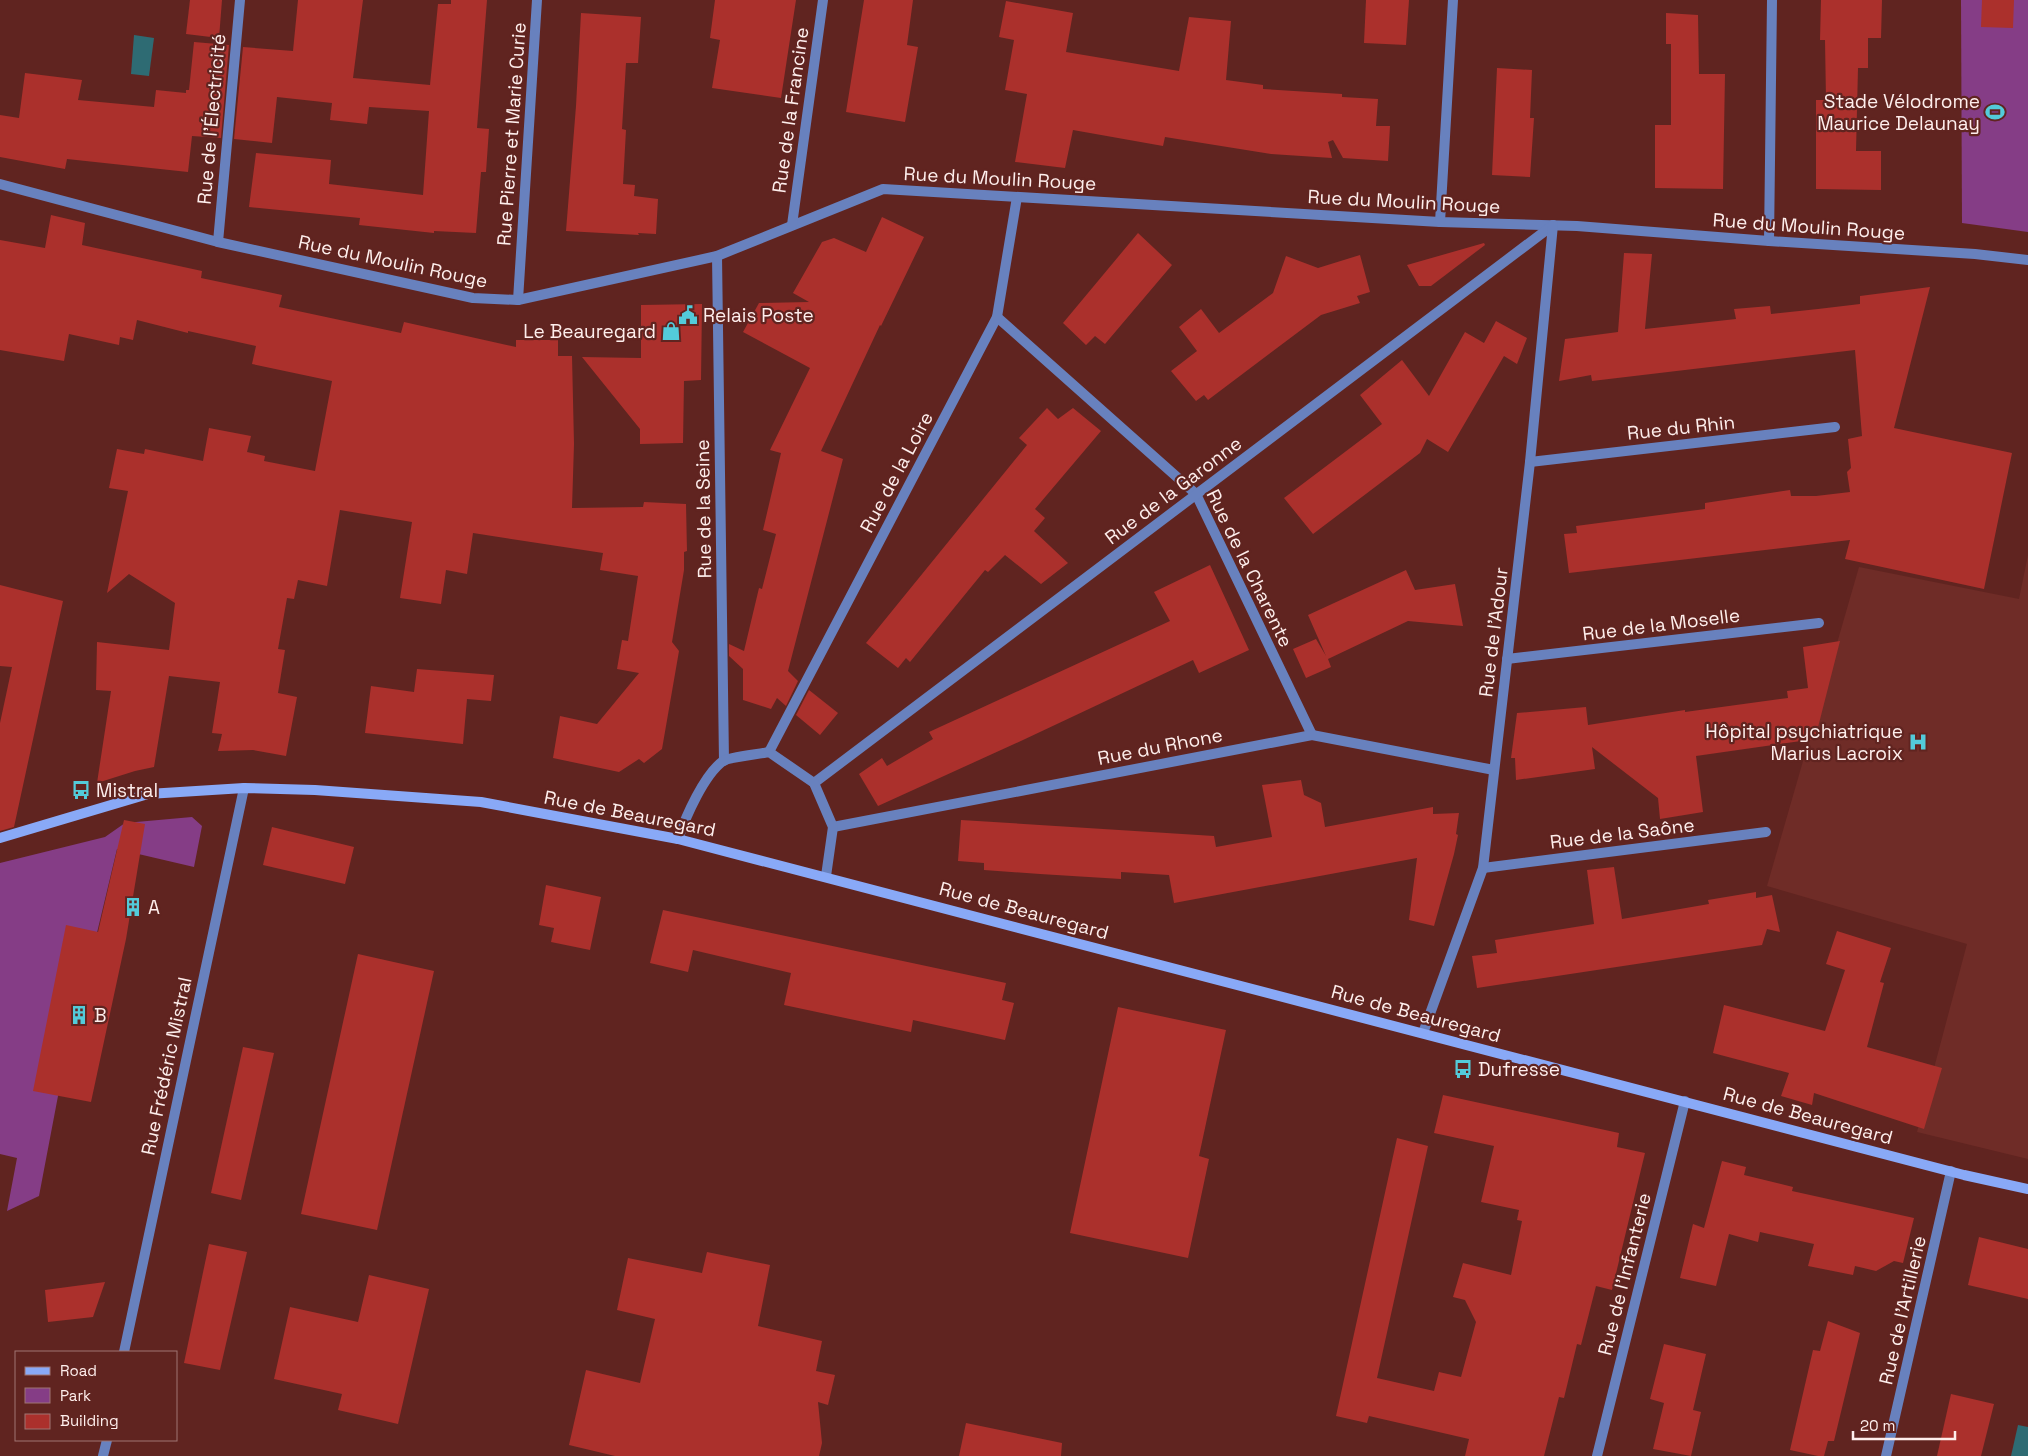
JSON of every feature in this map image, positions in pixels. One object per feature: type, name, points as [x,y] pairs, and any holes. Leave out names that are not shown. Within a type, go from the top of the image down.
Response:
[{"type":"street","name":"Rue de l'Électricité","points":[[218,242],[240,0]]},
{"type":"street","name":"Rue Pierre et Marie Curie","points":[[518,300],[537,0]]},
{"type":"street","name":"Rue de la Francine","points":[[792,225],[823,0]]},
{"type":"street","points":[[1440,222],[1453,0]]},
{"type":"street","points":[[1769,241],[1772,0]]},
{"type":"street","name":"Rue du Moulin Rouge","points":[[0,184],[218,242],[473,298],[518,300],[717,256],[883,189],[1440,222],[1552,225],[1975,254],[2028,260]]},
{"type":"street","name":"Rue de la Loire","points":[[769,752],[997,316],[1017,197]]},
{"type":"street","name":"Rue de l'Adour","points":[[1423,1033],[1483,868],[1530,462],[1552,225]]},
{"type":"street","name":"Rue de la Garonne","points":[[814,783],[1552,225]]},
{"type":"street","name":"Rue de la Seine","points":[[717,256],[724,761]]},
{"type":"street","name":"Rue de la Charente","points":[[997,316],[1196,494],[1312,736]]},
{"type":"street","name":"Rue du Rhin","points":[[1530,462],[1835,427]]},
{"type":"street","name":"Rue de la Moselle","points":[[1508,659],[1819,623]]},
{"type":"street","name":"Rue du Rhone","points":[[833,827],[1312,736],[1494,770]]},
{"type":"street","points":[[678,838],[703,785],[724,761],[769,752],[814,783],[833,827],[826,876]]},
{"type":"street","name":"Rue de Beauregard","points":[[0,838],[148,794],[244,788],[315,790],[481,802],[678,838],[1951,1171],[2028,1189]]},
{"type":"street","name":"Rue Frédéric Mistral","points":[[124,1351],[244,788]]},
{"type":"street","name":"Rue de la Saône","points":[[1483,868],[1766,832]]},
{"type":"street","name":"Rue de l'Infanterie","points":[[1598,1456],[1685,1101]]},
{"type":"street","name":"Rue de l'Artillerie","points":[[1886,1456],[1951,1171]]},
{"type":"street","points":[[103,1456],[106,1441]]},
{"type":"shaded area","name":"Hôpital psychiatrique Marius Lacroix","points":[[2028,555],[2028,1159],[1917,1132],[1967,944],[1767,886],[1859,567],[2019,599]]},
{"type":"green space","name":"Stade Vélodrome Maurice Delaunay","points":[[1961,0],[2028,0],[2028,232],[1962,223]]},
{"type":"green space","points":[[192,817],[202,826],[194,867],[117,849],[58,1096],[39,1196],[7,1211],[17,1158],[0,1154],[0,863],[105,837],[125,823]]},
{"type":"water","points":[[134,35],[154,38],[149,76],[131,74]]},
{"type":"water","points":[[2018,1425],[2028,1427],[2028,1456],[2011,1456]]},
{"type":"building","points":[[190,0],[222,0],[219,38],[186,34]]},
{"type":"building","points":[[298,0],[363,0],[353,78],[430,85],[438,4],[451,4],[451,0],[487,0],[477,128],[489,129],[486,172],[481,172],[476,233],[434,231],[434,233],[359,225],[360,218],[249,207],[256,153],[331,160],[329,184],[423,195],[429,111],[369,107],[367,124],[330,120],[332,103],[277,97],[272,143],[234,139],[243,47],[293,51]]},
{"type":"building","points":[[715,0],[796,0],[781,98],[712,88],[720,40],[710,38]]},
{"type":"building","points":[[864,0],[913,0],[907,45],[918,47],[905,122],[846,112]]},
{"type":"building","points":[[1366,0],[1409,0],[1406,45],[1364,43]]},
{"type":"building","points":[[1821,0],[1882,0],[1881,38],[1868,38],[1868,68],[1858,68],[1856,151],[1881,151],[1881,190],[1816,189],[1816,100],[1826,100],[1825,40],[1820,40]]},
{"type":"building","points":[[1982,0],[2014,0],[2013,28],[1981,27]]},
{"type":"building","points":[[1006,1],[1073,13],[1066,52],[1179,71],[1189,17],[1231,21],[1226,80],[1263,85],[1263,89],[1342,94],[1342,97],[1378,99],[1376,126],[1390,126],[1388,161],[1343,158],[1333,140],[1328,142],[1332,158],[1271,154],[1165,137],[1163,146],[1073,130],[1065,168],[1015,162],[1027,94],[1005,90],[1014,40],[999,37]]},
{"type":"building","points":[[581,13],[641,17],[638,63],[626,63],[622,129],[626,130],[623,184],[635,185],[634,196],[658,199],[656,234],[638,233],[639,235],[566,231]]},
{"type":"building","points":[[1666,13],[1698,15],[1699,74],[1725,74],[1723,189],[1655,188],[1655,125],[1671,125],[1671,44],[1666,44]]},
{"type":"building","points":[[194,42],[229,45],[221,138],[192,136],[188,172],[67,159],[65,169],[0,157],[0,115],[19,118],[25,73],[82,80],[78,100],[154,107],[156,90],[186,93],[186,90],[189,90]]},
{"type":"building","points":[[1497,68],[1532,70],[1530,118],[1534,118],[1530,177],[1492,175]]},
{"type":"building","points":[[51,215],[85,223],[82,245],[202,271],[201,278],[282,295],[279,307],[401,333],[404,322],[516,347],[516,340],[558,340],[558,356],[572,356],[574,444],[572,508],[643,507],[644,502],[686,504],[687,551],[684,552],[684,570],[672,642],[679,651],[662,749],[644,763],[639,759],[619,772],[553,758],[560,716],[597,724],[639,673],[617,669],[622,640],[628,641],[638,576],[600,570],[603,553],[473,533],[467,574],[446,570],[441,604],[400,598],[412,522],[340,510],[327,586],[298,580],[294,599],[287,598],[278,649],[285,650],[278,693],[297,697],[286,756],[253,750],[218,751],[222,734],[212,733],[220,682],[169,676],[154,767],[97,783],[111,691],[96,690],[97,642],[169,650],[175,603],[129,574],[107,593],[128,491],[109,488],[117,449],[144,454],[145,449],[203,461],[209,428],[251,436],[247,452],[265,456],[264,461],[315,471],[332,381],[252,364],[256,346],[188,331],[188,333],[137,320],[133,340],[120,337],[119,345],[69,334],[64,361],[0,350],[0,240],[45,248]]},
{"type":"building","points":[[882,217],[924,237],[821,451],[843,459],[788,671],[798,681],[786,706],[777,698],[771,709],[743,700],[743,669],[729,656],[729,644],[744,651],[759,588],[762,589],[776,534],[763,530],[781,453],[770,450],[810,368],[743,332],[759,303],[809,302],[793,293],[822,242],[834,238],[866,252]]},
{"type":"building","points":[[1138,233],[1172,265],[1105,344],[1095,336],[1086,345],[1063,323]]},
{"type":"building","points":[[1484,243],[1485,245],[1431,286],[1419,286],[1407,265]]},
{"type":"building","points":[[1624,253],[1652,254],[1645,329],[1736,319],[1734,309],[1770,306],[1771,314],[1818,309],[1860,304],[1860,296],[1930,287],[1894,428],[2012,453],[1984,589],[1845,559],[1850,540],[1569,573],[1564,534],[1577,533],[1576,526],[1705,509],[1705,503],[1790,490],[1791,496],[1816,496],[1850,492],[1847,472],[1851,468],[1848,439],[1862,436],[1855,350],[1592,381],[1591,375],[1559,381],[1565,339],[1618,332]]},
{"type":"building","points":[[1360,255],[1370,292],[1357,296],[1360,303],[1321,315],[1208,400],[1204,395],[1196,401],[1171,371],[1197,351],[1179,327],[1201,309],[1219,333],[1273,293],[1286,256],[1318,268]]},
{"type":"building","points":[[702,304],[701,380],[684,381],[683,443],[640,444],[640,429],[582,357],[641,358],[641,305]]},
{"type":"building","points":[[1496,321],[1527,338],[1517,364],[1504,356],[1448,452],[1427,439],[1420,453],[1313,534],[1284,498],[1382,424],[1360,395],[1402,360],[1429,396],[1465,332],[1484,343]]},
{"type":"building","points":[[1047,408],[1058,419],[1073,408],[1101,431],[1035,509],[1045,518],[1034,531],[1068,563],[1041,584],[1005,555],[988,572],[985,570],[910,662],[906,658],[898,668],[866,643],[1027,445],[1019,438]]},
{"type":"building","points":[[1210,565],[1249,650],[1199,673],[1193,660],[878,806],[859,774],[882,758],[887,766],[933,739],[929,732],[1170,621],[1154,592]]},
{"type":"building","points":[[1406,570],[1415,590],[1455,584],[1463,626],[1408,621],[1328,659],[1331,667],[1306,678],[1293,649],[1316,639],[1326,656],[1308,615]]},
{"type":"building","points":[[0,585],[63,601],[14,827],[0,831],[0,723],[12,667],[0,666]]},
{"type":"building","points":[[1840,641],[1815,739],[1696,756],[1703,812],[1660,819],[1658,798],[1592,747],[1595,769],[1516,780],[1515,758],[1511,758],[1517,713],[1586,707],[1588,725],[1685,710],[1685,712],[1788,698],[1787,691],[1808,688],[1803,647]]},
{"type":"building","points":[[417,669],[494,675],[491,701],[467,699],[463,744],[365,733],[371,686],[414,692]]},
{"type":"building","points":[[809,690],[838,713],[820,735],[796,715]]},
{"type":"building","points":[[1301,780],[1304,795],[1321,803],[1325,827],[1433,807],[1433,814],[1459,813],[1456,834],[1458,835],[1454,854],[1434,926],[1409,920],[1417,858],[1174,903],[1169,875],[1121,872],[1121,879],[1040,874],[984,870],[984,863],[958,861],[961,820],[1214,836],[1216,847],[1272,837],[1262,785]]},
{"type":"building","name":"B","points":[[124,820],[145,824],[126,939],[91,1102],[33,1091],[66,925],[98,932]]},
{"type":"building","points":[[272,827],[354,847],[345,884],[263,865]]},
{"type":"building","points":[[1614,867],[1622,919],[1709,904],[1708,900],[1756,892],[1756,898],[1772,895],[1780,932],[1767,929],[1762,945],[1477,988],[1472,956],[1497,953],[1495,940],[1594,924],[1587,870]]},
{"type":"building","points":[[546,885],[601,897],[590,950],[551,942],[554,928],[539,925]]},
{"type":"building","points":[[663,910],[1006,983],[1002,1000],[1014,1003],[1005,1040],[913,1020],[911,1032],[784,1005],[791,973],[693,950],[688,972],[650,963]]},
{"type":"building","points":[[1837,931],[1891,948],[1880,982],[1884,983],[1867,1047],[1942,1068],[1924,1129],[1814,1093],[1812,1105],[1781,1096],[1789,1073],[1713,1053],[1724,1005],[1825,1031],[1845,970],[1826,964]]},
{"type":"building","points":[[358,954],[434,971],[377,1230],[301,1214]]},
{"type":"building","points":[[1118,1007],[1226,1030],[1199,1156],[1209,1159],[1188,1258],[1070,1233]]},
{"type":"building","points":[[243,1047],[274,1053],[241,1200],[211,1193]]},
{"type":"building","points":[[1443,1095],[1619,1133],[1617,1147],[1645,1153],[1612,1290],[1596,1286],[1581,1345],[1577,1344],[1564,1398],[1559,1397],[1544,1456],[1465,1456],[1469,1439],[1369,1416],[1367,1423],[1336,1416],[1397,1138],[1428,1146],[1377,1378],[1434,1391],[1439,1372],[1461,1377],[1476,1322],[1465,1300],[1453,1297],[1463,1263],[1511,1275],[1522,1221],[1517,1220],[1519,1210],[1481,1202],[1494,1146],[1434,1133]]},
{"type":"building","points":[[1722,1161],[1746,1167],[1744,1175],[1793,1187],[1792,1191],[1914,1218],[1903,1263],[1894,1261],[1876,1271],[1855,1266],[1853,1275],[1808,1266],[1814,1244],[1760,1232],[1758,1242],[1729,1234],[1716,1286],[1680,1278],[1693,1224],[1704,1228]]},
{"type":"building","points":[[1979,1237],[2028,1249],[2028,1299],[1968,1285]]},
{"type":"building","points":[[209,1244],[247,1252],[220,1370],[184,1363]]},
{"type":"building","points":[[707,1252],[770,1265],[758,1326],[822,1341],[816,1371],[835,1375],[828,1405],[818,1402],[822,1443],[819,1456],[615,1456],[569,1445],[586,1370],[640,1383],[655,1319],[617,1310],[628,1258],[702,1273]]},
{"type":"building","points":[[369,1275],[429,1289],[398,1424],[338,1410],[342,1394],[274,1379],[290,1307],[358,1322]]},
{"type":"building","points":[[105,1282],[93,1317],[48,1322],[45,1290]]},
{"type":"building","points":[[1828,1321],[1860,1333],[1834,1441],[1828,1441],[1824,1456],[1818,1456],[1790,1450],[1813,1350],[1820,1351]]},
{"type":"building","points":[[1664,1344],[1706,1354],[1693,1410],[1701,1412],[1691,1456],[1653,1449],[1664,1403],[1650,1399]]},
{"type":"building","points":[[1951,1394],[1994,1404],[1981,1456],[1937,1456]]},
{"type":"building","points":[[966,1423],[1062,1443],[1061,1456],[959,1456]]},
{"type":"place","name":"Stade Vélodrome Maurice Delaunay","points":[[1995,112]]},
{"type":"place","name":"Relais Poste","points":[[688,315]]},
{"type":"place","name":"Le Beauregard","points":[[671,331]]},
{"type":"place","name":"Hôpital psychiatrique Marius Lacroix","points":[[1918,742]]},
{"type":"place","name":"Mistral","points":[[81,790]]},
{"type":"place","name":"A","points":[[133,907]]},
{"type":"place","name":"B","points":[[79,1015]]},
{"type":"place","name":"Dufresse","points":[[1463,1069]]}]
